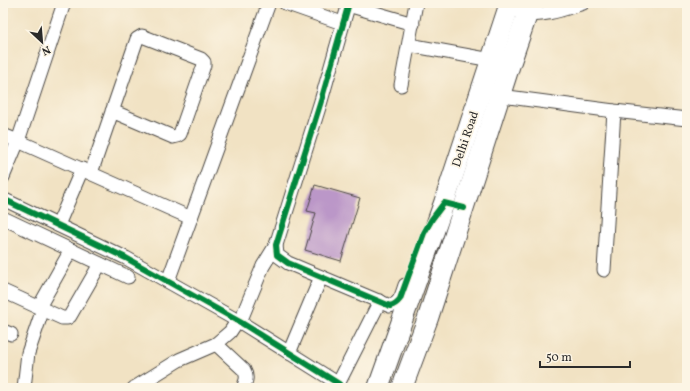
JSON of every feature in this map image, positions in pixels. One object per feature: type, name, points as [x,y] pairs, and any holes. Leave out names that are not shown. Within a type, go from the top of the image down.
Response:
[{"type":"main road","points":[[402,388],[428,318],[500,96],[501,62],[519,8]]},
{"type":"main road","name":"Delhi Road","points":[[378,388],[419,275],[480,94],[501,62]]},
{"type":"street","points":[[3,177],[18,140],[64,3]]},
{"type":"street","points":[[168,281],[270,3]]},
{"type":"street","points":[[285,3],[342,23]]},
{"type":"street","points":[[401,85],[416,3]]},
{"type":"street","points":[[519,8],[552,13],[583,3]]},
{"type":"street","points":[[134,388],[179,360],[216,344],[236,325],[263,266],[276,245],[321,100],[348,4],[413,24]]},
{"type":"street","points":[[58,225],[87,171],[112,111],[136,39],[142,36],[201,59],[204,62],[180,134],[177,136],[173,137],[112,111]]},
{"type":"street","points":[[409,45],[501,62]]},
{"type":"street","points":[[480,94],[687,119]]},
{"type":"street","points":[[604,270],[614,111]]},
{"type":"street","points":[[3,135],[18,140],[191,218]]},
{"type":"street","points":[[3,199],[126,258],[168,281],[236,325],[289,353],[337,386],[380,301]]},
{"type":"street","points":[[276,245],[277,256],[288,263],[390,306],[394,305],[400,299],[424,233],[444,202],[464,208]]},
{"type":"street","points":[[3,218],[128,277]]},
{"type":"street","points":[[24,388],[28,353],[41,308],[71,250]]},
{"type":"street","points":[[3,291],[62,318],[67,318],[70,316],[100,264]]},
{"type":"street","points":[[289,353],[321,277]]},
{"type":"street","points":[[216,344],[244,370],[247,379],[243,388]]},
{"type":"building","points":[[315,185],[360,198],[341,261],[305,250],[316,213],[307,211]]},
{"type":"cycle path","points":[[349,3],[321,101],[276,245],[277,255],[288,263],[390,306],[395,304],[400,299],[424,233],[444,203],[464,208]]},
{"type":"cycle path","points":[[3,199],[126,258],[240,322],[339,384]]}]
